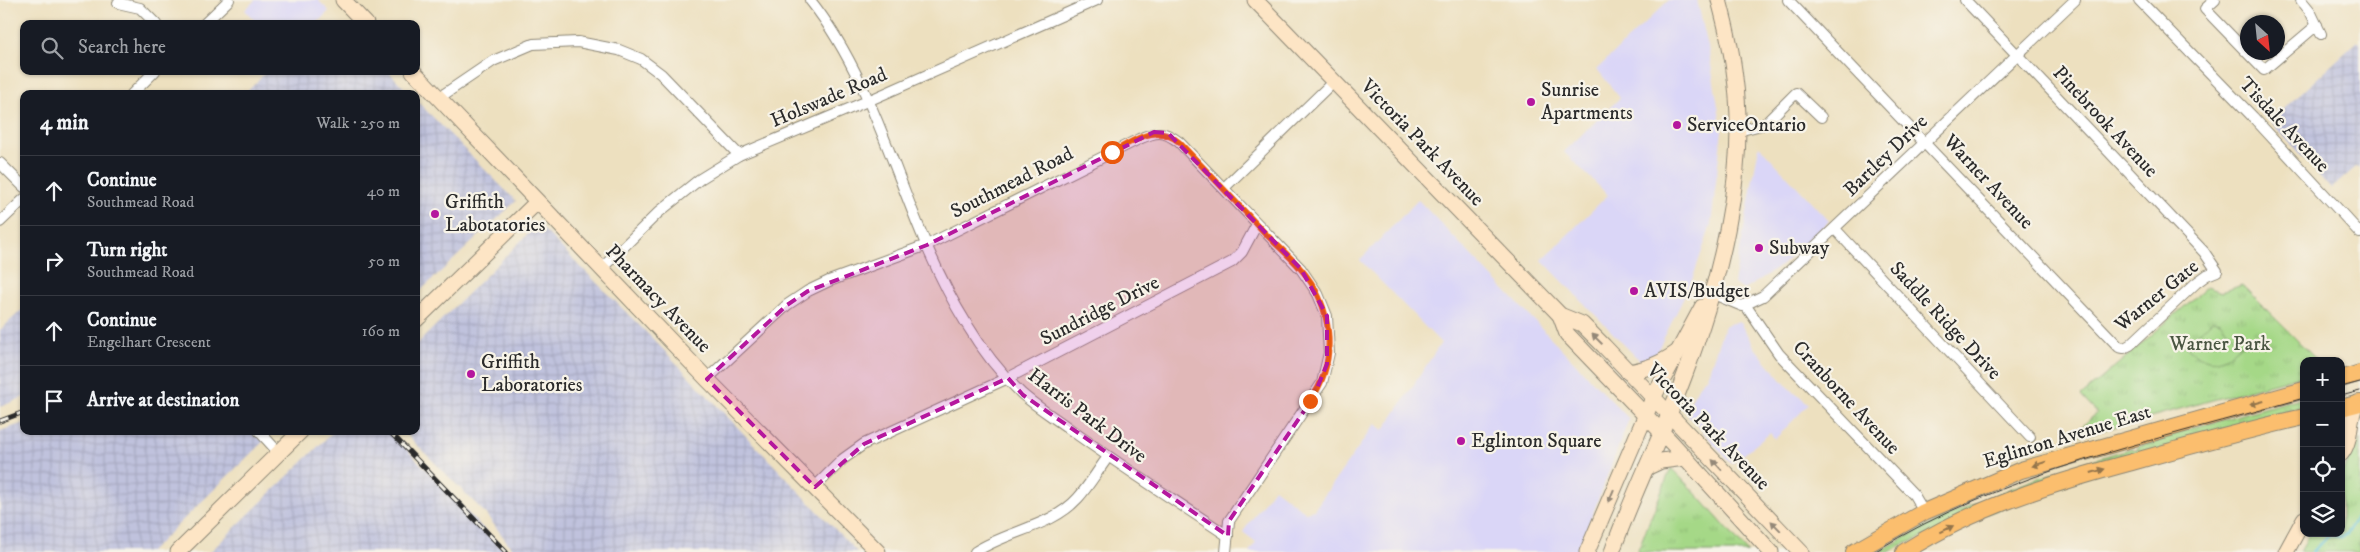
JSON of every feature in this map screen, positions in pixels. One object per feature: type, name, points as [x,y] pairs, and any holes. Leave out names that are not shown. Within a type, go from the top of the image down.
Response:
[{"type":"main road","points":[[343,0],[362,20]]},
{"type":"main road","name":"Victoria Park Avenue","points":[[1255,0],[1560,315],[1582,324],[1801,552]]},
{"type":"main road","points":[[1612,552],[1700,334],[1724,237],[1734,179],[1738,131],[1736,79],[1719,0]]},
{"type":"main road","name":"Pharmacy Avenue","points":[[417,75],[707,379],[878,552]]},
{"type":"main road","points":[[420,316],[537,202]]},
{"type":"main road","points":[[1588,552],[1653,398],[1690,326],[1711,293]]},
{"type":"main road","name":"Victoria Park Avenue","points":[[1560,315],[1567,334],[1645,415],[1771,552]]},
{"type":"main road","points":[[1628,372],[1644,370],[1662,363],[1679,350]]},
{"type":"main road","points":[[2345,378],[2360,373]]},
{"type":"main road","name":"Eglinton Avenue East","points":[[1854,552],[1924,512],[2021,470],[2300,391]]},
{"type":"main road","points":[[1623,392],[1632,424],[1630,451]]},
{"type":"main road","points":[[2345,407],[2359,403]]},
{"type":"main road","points":[[2344,447],[2350,433],[2352,412],[2359,403]]},
{"type":"main road","name":"Eglinton Avenue East","points":[[1904,552],[1980,514],[2059,482],[2238,432],[2300,418]]},
{"type":"main road","points":[[178,552],[297,435]]},
{"type":"main road","points":[[1646,468],[1661,461],[1685,458]]},
{"type":"main road","points":[[2286,552],[2300,526]]},
{"type":"street","points":[[208,20],[229,0]]},
{"type":"street","name":"Harris Park Drive","points":[[810,0],[830,25],[856,72],[927,245],[966,323],[1008,378],[1023,395],[1108,457],[1228,536]]},
{"type":"street","name":"Holswade Road","points":[[601,268],[659,212],[700,179],[740,155],[1097,0]]},
{"type":"street","name":"Warner Avenue","points":[[1788,0],[1926,142],[2119,347]]},
{"type":"street","name":"Pinebrook Avenue","points":[[1965,0],[2204,252],[2217,271]]},
{"type":"street","name":"Bartley Drive","points":[[1746,306],[1763,296],[2075,0]]},
{"type":"street","name":"Tisdale Avenue","points":[[2139,0],[2253,117],[2360,233]]},
{"type":"street","points":[[2215,0],[2205,9],[2264,70],[2319,30],[2301,0]]},
{"type":"street","points":[[118,3],[140,8],[152,20]]},
{"type":"street","points":[[440,98],[493,61],[533,44],[578,42],[619,50],[641,59],[661,74],[740,155]]},
{"type":"street","points":[[136,90],[151,75]]},
{"type":"street","points":[[1224,188],[1334,81]]},
{"type":"street","points":[[1738,131],[1765,124],[1796,93],[1821,117]]},
{"type":"street","name":"Southmead Road","points":[[707,379],[787,305],[808,291],[829,281],[927,245],[1154,132],[1168,133],[1224,188],[1301,269],[1318,294],[1327,316],[1329,353],[1322,383],[1229,521],[1226,552]]},
{"type":"street","points":[[0,163],[20,183]]},
{"type":"street","points":[[0,222],[20,203]]},
{"type":"street","name":"Sundridge Drive","points":[[815,487],[843,459],[864,444],[1008,378],[1232,262],[1242,252],[1257,224]]},
{"type":"street","name":"Saddle Ridge Drive","points":[[1835,229],[2030,436]]},
{"type":"street","name":"Warner Gate","points":[[2119,347],[2124,348],[2130,345],[2196,283],[2217,271]]},
{"type":"street","points":[[1711,293],[1732,304],[1746,306]]},
{"type":"street","name":"Cranborne Avenue","points":[[1746,306],[1779,354],[1914,495],[1924,512]]},
{"type":"street","points":[[263,435],[279,453]]},
{"type":"street","points":[[975,552],[1002,537],[1063,510],[1078,498],[1108,457]]},
{"type":"highlighted area","points":[[1154,132],[1168,133],[1301,269],[1327,316],[1327,364],[1313,398],[1229,521],[1228,536],[1023,395],[1008,378],[864,444],[815,487],[707,379],[787,305],[808,291],[927,245]]},
{"type":"shaded area","points":[[255,0],[318,0],[329,11],[320,20],[254,20],[245,10]]},
{"type":"shaded area","points":[[1669,0],[1697,0],[1708,47],[1722,130],[1711,225],[1691,283],[1654,358],[1643,364],[1542,260],[1608,195],[1564,152],[1620,98],[1597,69]]},
{"type":"shaded area","points":[[2358,41],[2360,43],[2360,168],[2357,166],[2331,189],[2270,121]]},
{"type":"shaded area","points":[[263,75],[392,75],[406,90],[249,90]]},
{"type":"shaded area","points":[[420,104],[516,201],[420,291]]},
{"type":"shaded area","points":[[1759,146],[1829,221],[1782,265],[1744,290],[1734,284]]},
{"type":"shaded area","points":[[1418,200],[1629,419],[1578,552],[1249,552],[1256,542],[1243,532],[1274,488],[1305,512],[1314,510],[1375,424],[1384,430],[1441,343],[1360,260]]},
{"type":"shaded area","points":[[538,224],[656,342],[857,552],[515,552],[484,512],[407,435],[420,435],[420,341]]},
{"type":"shaded area","points":[[20,312],[20,399],[0,407],[0,330]]},
{"type":"shaded area","points":[[1736,322],[1740,323],[1755,348],[1785,384],[1809,404],[1775,439],[1770,433],[1732,464],[1688,415],[1690,402],[1701,382],[1707,377],[1723,330],[1726,325]]},
{"type":"shaded area","points":[[20,424],[20,435],[270,435],[150,552],[0,552],[0,431]]},
{"type":"shaded area","points":[[330,435],[393,435],[506,552],[210,552]]},
{"type":"green space","name":"Warner Park","points":[[2242,285],[2314,357],[2300,357],[2300,376],[2081,436],[2078,430],[2097,413],[2081,396],[2207,287],[2222,292]]},
{"type":"green space","points":[[2212,320],[2220,322],[2241,345],[2233,352],[2214,361],[2201,357],[2186,346]]},
{"type":"green space","points":[[2300,398],[2300,408],[2197,436],[1899,546],[1889,552],[1879,552],[1969,506],[2065,469],[2133,448],[2134,450],[2138,449],[2138,447],[2161,440],[2160,437]]},
{"type":"green space","points":[[2360,439],[2360,552],[2300,552],[2308,537],[2345,537],[2345,467]]},
{"type":"green space","points":[[1671,468],[1700,499],[1748,552],[1637,552]]},
{"type":"waterway","points":[[2313,552],[2327,537],[2331,535],[2341,537],[2347,534],[2360,512]]},
{"type":"tram line","points":[[2345,386],[2360,382]]},
{"type":"tram line","points":[[2345,395],[2360,391]]},
{"type":"tram line","points":[[1874,552],[1924,524],[1976,500],[2029,479],[2083,460],[2300,399]]},
{"type":"railway","points":[[0,421],[20,414]]},
{"type":"railway","points":[[393,435],[506,552]]},
{"type":"place","name":"Sunrise Apartments","points":[[1531,102]]},
{"type":"place","name":"ServiceOntario","points":[[1677,125]]},
{"type":"place","name":"Griffith Labotatories","points":[[435,214]]},
{"type":"place","name":"Subway","points":[[1759,248]]},
{"type":"place","name":"AVIS/Budget","points":[[1634,291]]},
{"type":"place","name":"Griffith Laboratories","points":[[471,374]]},
{"type":"place","name":"Eglinton Square","points":[[1461,441]]},
{"type":"route","points":[[1112,152],[1154,132],[1168,133],[1224,188],[1301,269],[1318,294],[1327,316],[1329,353],[1327,364],[1322,383],[1310,401]]}]
